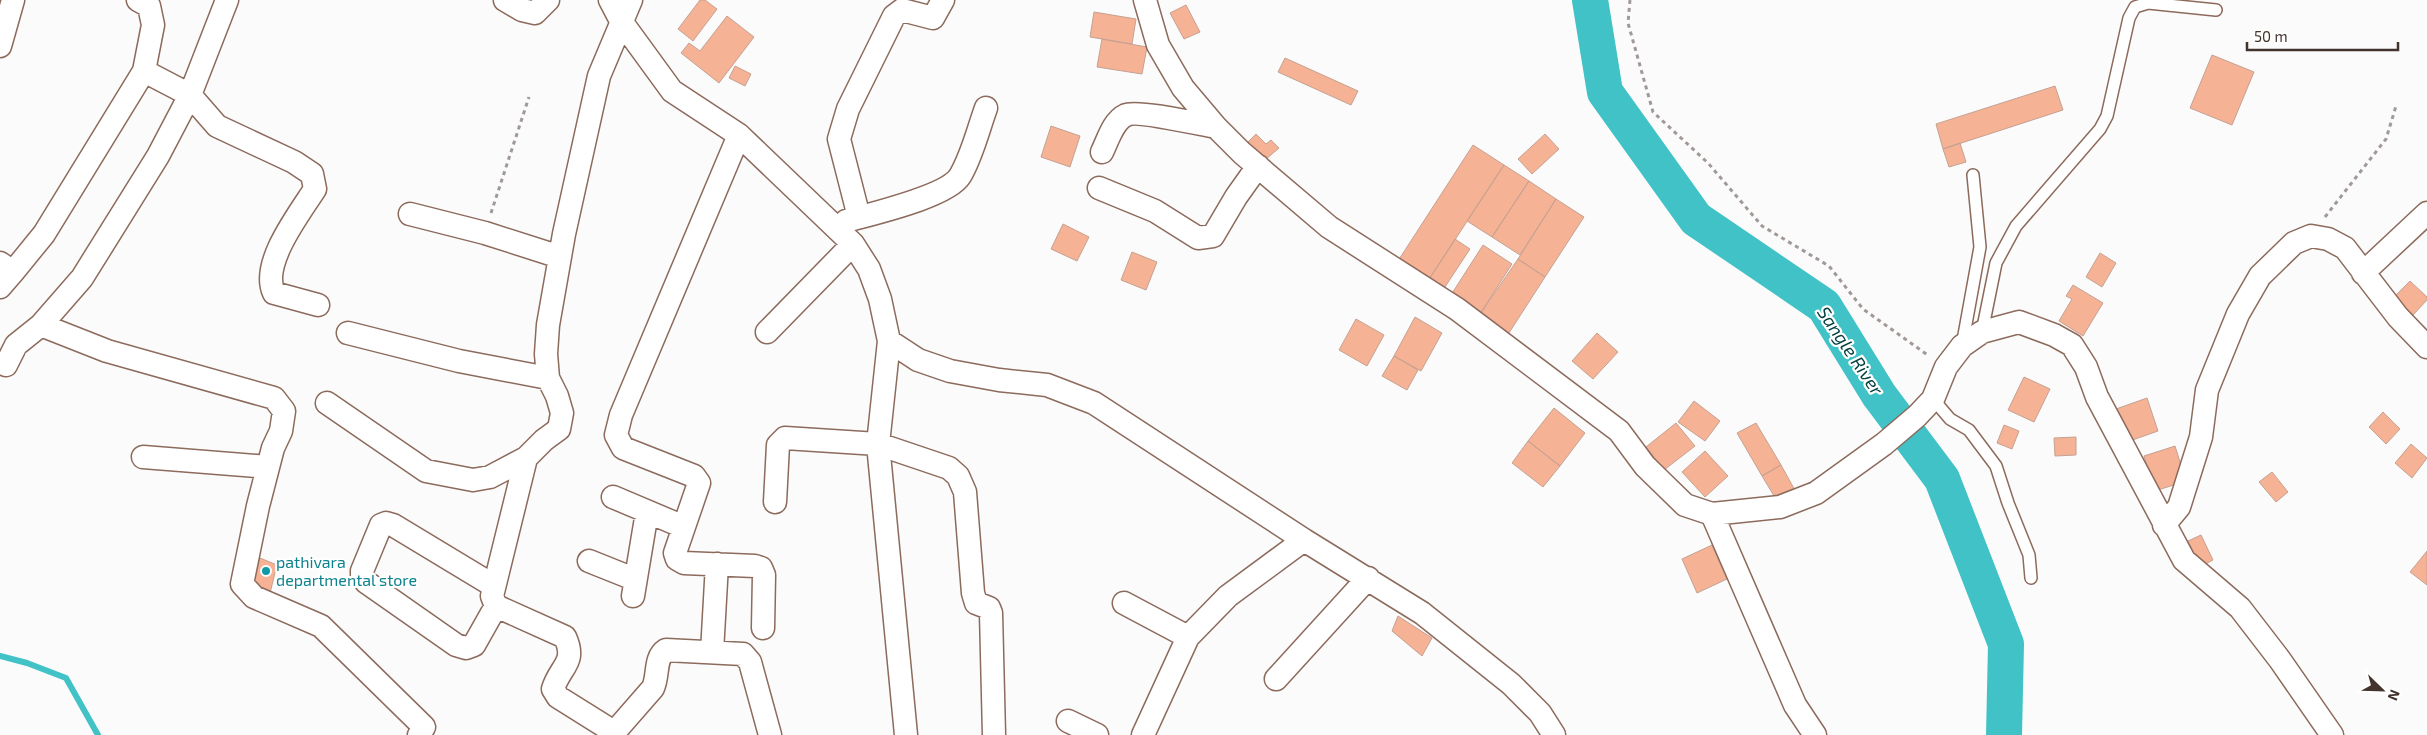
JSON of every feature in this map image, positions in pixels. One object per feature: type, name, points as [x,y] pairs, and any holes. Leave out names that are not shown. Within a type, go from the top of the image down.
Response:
[{"type":"street","points":[[0,46],[13,0]]},
{"type":"street","points":[[4,274],[55,218],[144,71],[153,25],[149,6],[138,0]]},
{"type":"street","points":[[6,365],[16,345],[41,325],[82,278],[158,156],[190,96],[227,0]]},
{"type":"street","points":[[505,0],[522,10],[535,13],[548,0]]},
{"type":"street","points":[[610,0],[621,21],[672,90],[739,135],[853,244],[869,269],[880,298],[889,341],[878,444],[906,735]]},
{"type":"street","points":[[327,403],[426,471],[473,480],[490,478],[526,458],[544,440],[559,429],[562,413],[557,396],[548,378],[546,354],[548,325],[560,257],[600,76],[631,0]]},
{"type":"street","points":[[859,217],[840,139],[848,109],[894,16],[902,10],[934,18],[944,0]]},
{"type":"street","points":[[1145,0],[1158,45],[1184,88],[1216,127],[1329,227],[1457,309],[1619,431],[1645,466],[1685,505],[1712,514],[1780,507],[1816,493],[1884,444],[1918,416],[1933,399],[1946,368],[1962,346],[1982,332],[2019,322],[2054,335],[2072,346],[2086,367],[2097,397],[2184,560],[2240,608],[2280,660],[2332,735]]},
{"type":"street","points":[[144,71],[190,96],[217,126],[294,162],[312,174],[315,189],[289,229],[273,261],[270,285],[274,293],[318,305]]},
{"type":"street","points":[[832,224],[884,212],[921,199],[959,178],[986,108]]},
{"type":"street","points":[[1102,152],[1112,130],[1127,114],[1140,114],[1216,127]]},
{"type":"street","points":[[739,135],[620,415],[616,436],[623,448],[694,476],[699,483],[675,553],[677,559],[684,563],[755,566],[761,568],[764,575],[763,628]]},
{"type":"street","points":[[1099,188],[1155,211],[1198,238],[1213,236],[1236,197],[1258,166]]},
{"type":"street","points":[[2363,273],[2427,213]]},
{"type":"street","points":[[410,214],[485,233],[560,257]]},
{"type":"street","points":[[2164,525],[2179,507],[2201,437],[2207,390],[2238,314],[2260,276],[2294,243],[2311,236],[2328,239],[2345,248],[2398,317],[2427,347]]},
{"type":"street","points":[[767,332],[853,244]]},
{"type":"street","points":[[41,325],[107,352],[274,398],[284,411],[281,431],[268,467],[242,584],[254,597],[322,626],[425,732]]},
{"type":"street","points":[[348,333],[459,361],[548,378]]},
{"type":"street","points":[[889,341],[918,360],[950,371],[999,380],[1047,385],[1094,403],[1304,540],[1422,613],[1511,684],[1540,713],[1554,735]]},
{"type":"street","points":[[775,502],[778,446],[785,438],[878,444],[949,468],[958,476],[964,492],[973,593],[976,604],[989,608],[991,613],[994,735]]},
{"type":"street","points":[[143,457],[268,467]]},
{"type":"street","points":[[526,458],[495,596],[474,645],[466,648],[456,645],[366,582],[362,576],[362,571],[381,526],[386,523],[393,524],[495,596],[565,637],[571,649],[570,660],[555,680],[553,689],[558,697],[613,734],[653,688],[657,680],[658,661],[661,654],[666,650],[743,654],[750,662],[770,735]]},
{"type":"street","points":[[613,497],[684,527]]},
{"type":"street","points":[[589,561],[634,588],[647,512]]},
{"type":"street","points":[[1712,514],[1795,705],[1815,735]]},
{"type":"street","points":[[1143,735],[1188,637],[1228,596],[1304,540]]},
{"type":"street","points":[[712,652],[717,564]]},
{"type":"street","points":[[1276,679],[1368,578]]},
{"type":"street","points":[[1124,603],[1188,637]]},
{"type":"street","points":[[1068,721],[1097,735]]},
{"type":"lane","points":[[1982,332],[1996,263],[2016,226],[2100,129],[2107,116],[2129,18],[2135,7],[2148,3],[2216,10]]},
{"type":"lane","points":[[1962,346],[1980,247],[1973,175]]},
{"type":"lane","points":[[1933,399],[1950,419],[1969,430],[1996,466],[2008,503],[2029,555],[2031,578]]},
{"type":"path","points":[[1630,0],[1628,23],[1653,112],[1708,163],[1762,226],[1829,266],[1863,309],[1946,368]]},
{"type":"path","points":[[485,233],[529,97]]},
{"type":"path","points":[[2311,236],[2386,139],[2396,106]]},
{"type":"building","points":[[700,0],[705,0],[717,9],[693,41],[678,29]]},
{"type":"building","points":[[1186,5],[1200,32],[1184,39],[1170,13]]},
{"type":"building","points":[[1094,12],[1136,19],[1132,44],[1090,37]]},
{"type":"building","points":[[727,16],[754,37],[719,83],[681,53],[689,43],[700,51]]},
{"type":"building","points":[[1102,39],[1147,47],[1142,74],[1097,67]]},
{"type":"building","points":[[2212,55],[2254,72],[2232,125],[2190,108]]},
{"type":"building","points":[[1285,58],[1358,91],[1351,105],[1278,72]]},
{"type":"building","points":[[735,66],[751,74],[745,86],[729,78]]},
{"type":"building","points":[[2055,86],[2063,110],[1943,149],[1936,124]]},
{"type":"building","points":[[1051,126],[1080,136],[1070,167],[1041,157]]},
{"type":"building","points":[[1256,134],[1266,144],[1271,140],[1279,148],[1265,160],[1248,142]]},
{"type":"building","points":[[1545,134],[1559,149],[1532,174],[1518,159]]},
{"type":"building","points":[[1960,143],[1966,162],[1949,167],[1943,149]]},
{"type":"building","points":[[1473,145],[1504,165],[1426,284],[1396,264]]},
{"type":"building","points":[[1504,165],[1529,181],[1492,237],[1467,221]]},
{"type":"building","points":[[1529,181],[1556,199],[1520,255],[1492,237]]},
{"type":"building","points":[[1556,199],[1584,217],[1545,277],[1518,259]]},
{"type":"building","points":[[1063,224],[1089,237],[1077,261],[1051,249]]},
{"type":"building","points":[[1455,239],[1470,249],[1441,293],[1426,284]]},
{"type":"building","points":[[1483,245],[1512,264],[1478,317],[1449,298]]},
{"type":"building","points":[[1132,252],[1157,262],[1146,290],[1121,280]]},
{"type":"building","points":[[2100,253],[2116,263],[2102,287],[2086,277]]},
{"type":"building","points":[[1518,259],[1545,277],[1507,336],[1478,317]]},
{"type":"building","points":[[2410,281],[2427,297],[2427,300],[2413,315],[2394,297]]},
{"type":"building","points":[[2073,285],[2103,303],[2083,336],[2059,321],[2072,299],[2066,296]]},
{"type":"building","points":[[1415,317],[1442,333],[1421,371],[1394,356]]},
{"type":"building","points":[[1356,319],[1384,335],[1367,366],[1339,350]]},
{"type":"building","points":[[1597,333],[1618,352],[1593,379],[1572,361]]},
{"type":"building","points":[[1394,356],[1418,370],[1407,390],[1382,376]]},
{"type":"building","points":[[2024,377],[2050,389],[2034,422],[2008,410]]},
{"type":"building","points":[[2147,398],[2158,431],[2127,442],[2116,409]]},
{"type":"building","points":[[1694,401],[1720,421],[1705,441],[1678,422]]},
{"type":"building","points":[[1554,408],[1585,433],[1560,466],[1528,441]]},
{"type":"building","points":[[2383,412],[2400,429],[2386,444],[2369,427]]},
{"type":"building","points":[[1676,423],[1695,446],[1664,470],[1646,447]]},
{"type":"building","points":[[1756,423],[1781,465],[1762,476],[1737,433]]},
{"type":"building","points":[[2004,425],[2019,431],[2012,449],[1997,443]]},
{"type":"building","points":[[2076,437],[2076,455],[2055,456],[2054,438]]},
{"type":"building","points":[[1528,441],[1560,466],[1543,487],[1512,463]]},
{"type":"building","points":[[2411,444],[2427,458],[2412,478],[2395,463]]},
{"type":"building","points":[[2175,446],[2186,481],[2155,491],[2144,456]]},
{"type":"building","points":[[1705,451],[1728,476],[1705,497],[1682,472]]},
{"type":"building","points":[[1781,465],[1797,494],[1779,504],[1762,476]]},
{"type":"building","points":[[2272,472],[2288,492],[2276,502],[2259,482]]},
{"type":"building","points":[[2201,535],[2213,560],[2200,567],[2188,541]]},
{"type":"building","points":[[1712,545],[1727,579],[1697,593],[1682,559]]},
{"type":"building","points":[[2427,551],[2427,585],[2410,572]]},
{"type":"building","name":"pathivara departmental store","points":[[260,558],[277,565],[270,593],[251,587]]},
{"type":"building","points":[[1398,616],[1432,638],[1422,656],[1392,631]]},
{"type":"waterway","name":"Sangle River","points":[[1590,0],[1605,92],[1696,219],[1824,306],[1879,395],[1942,479],[2006,644],[2004,735]]},
{"type":"waterway","points":[[0,656],[27,663],[66,678],[98,735]]},
{"type":"place","name":"pathivara departmental store","points":[[266,571]]}]
